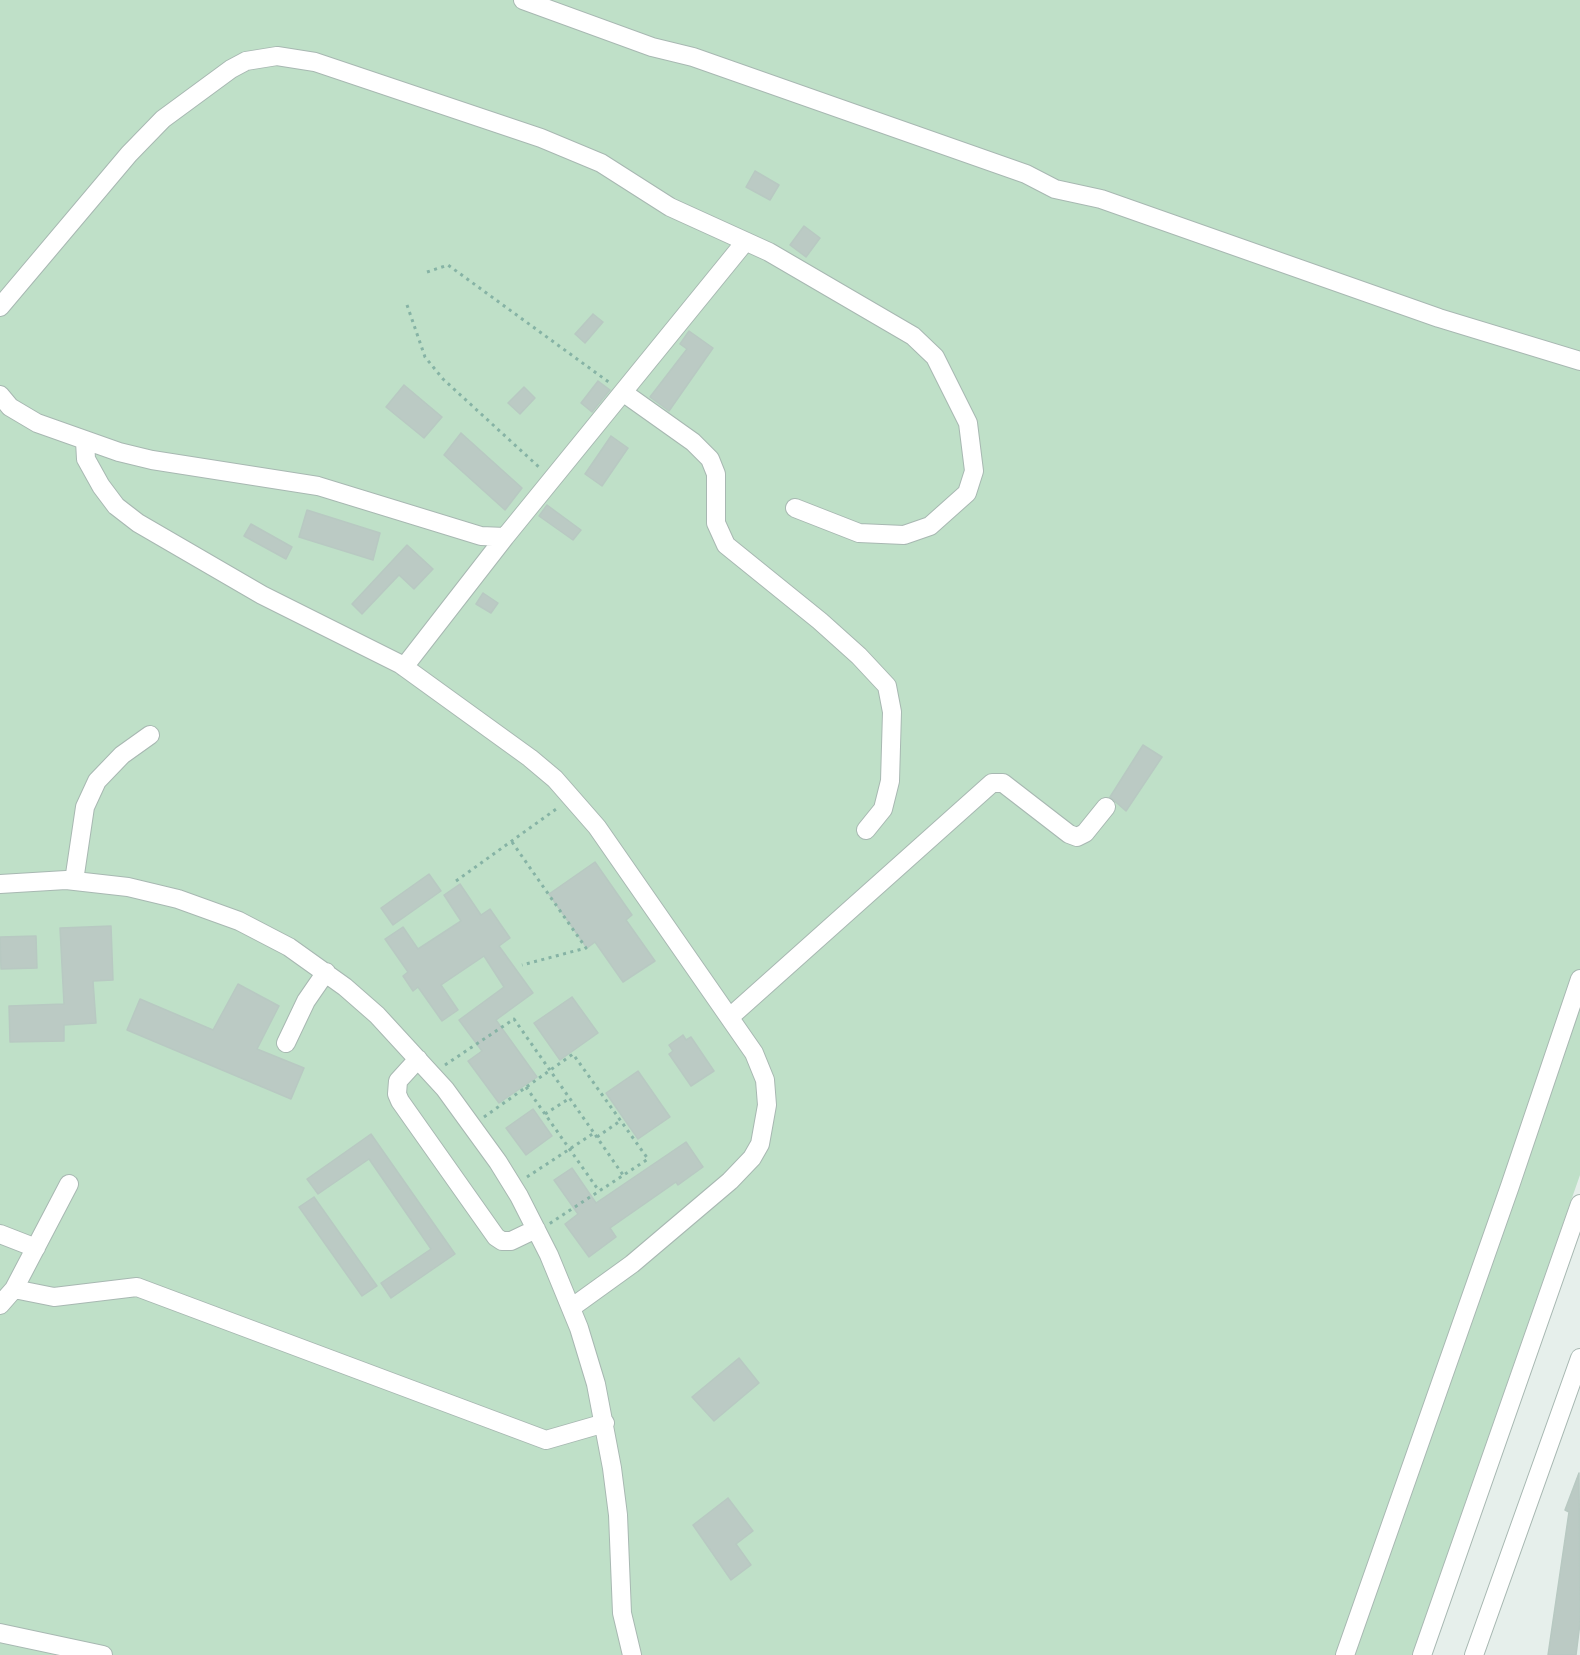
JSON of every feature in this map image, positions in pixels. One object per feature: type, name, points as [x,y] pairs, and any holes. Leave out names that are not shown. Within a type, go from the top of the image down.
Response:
[{"type":"street","points":[[523,0],[652,47],[693,57],[1026,174],[1055,189],[1101,199],[1439,318],[1580,361]]},
{"type":"street","points":[[0,308],[147,134],[231,69],[260,57],[293,57],[315,62],[541,138],[600,163],[670,207],[769,252],[913,336],[935,357],[968,423],[974,471],[967,493],[950,511],[930,526],[904,535],[859,534],[795,508]]},
{"type":"street","points":[[404,668],[505,537],[745,242]]},
{"type":"street","points":[[624,393],[693,442],[710,459],[716,474],[716,523],[726,545],[820,621],[867,663],[887,686],[892,712],[890,781],[883,809],[867,830]]},
{"type":"street","points":[[0,395],[21,415],[85,441],[152,460],[328,488],[481,536],[505,537]]},
{"type":"street","points":[[85,441],[86,459],[101,486],[116,506],[138,523],[262,595],[404,668],[530,758],[573,797],[597,827],[754,1053],[765,1080],[766,1120],[760,1144],[748,1163],[632,1264],[582,1303],[571,1308]]},
{"type":"street","points":[[74,881],[85,807],[97,781],[122,755],[150,735]]},
{"type":"street","points":[[730,1017],[992,783],[1003,783],[1069,834],[1077,837],[1085,833],[1106,807]]},
{"type":"street","points":[[0,884],[74,881],[153,892],[239,921],[289,947],[326,972],[377,1015],[431,1074],[472,1126],[513,1186],[537,1230],[571,1308],[596,1384],[605,1423],[618,1515],[622,1613],[632,1655]]},
{"type":"street","points":[[286,1043],[306,1001],[326,972]]},
{"type":"street","points":[[1345,1655],[1510,1186],[1580,979]]},
{"type":"street","points":[[418,1059],[398,1081],[397,1094],[400,1101],[496,1237],[502,1241],[511,1241],[537,1230]]},
{"type":"street","points":[[0,1305],[14,1289],[69,1184]]},
{"type":"street","points":[[1422,1655],[1580,1204]]},
{"type":"street","points":[[0,1234],[36,1248]]},
{"type":"street","points":[[14,1289],[54,1297],[137,1287],[546,1440],[605,1423]]},
{"type":"street","points":[[1474,1655],[1580,1358]]},
{"type":"street","points":[[0,1633],[103,1655]]},
{"type":"path","points":[[427,272],[448,265],[624,393]]},
{"type":"path","points":[[407,305],[425,357],[443,379],[552,480]]},
{"type":"path","points":[[456,881],[573,797]]},
{"type":"path","points":[[512,842],[586,948],[522,966]]},
{"type":"path","points":[[431,1074],[514,1019],[623,1175]]},
{"type":"path","points":[[472,1126],[573,1054],[648,1159],[537,1230]]},
{"type":"path","points":[[526,1087],[600,1191]]},
{"type":"path","points":[[545,1114],[570,1098]]},
{"type":"path","points":[[597,1137],[621,1121]]},
{"type":"path","points":[[513,1186],[594,1133]]},
{"type":"green space","points":[[0,0],[1580,0],[1580,1175],[1412,1655],[0,1655]]},
{"type":"building","points":[[755,171],[779,185],[770,200],[746,187]]},
{"type":"building","points":[[804,226],[820,238],[806,257],[790,245]]},
{"type":"building","points":[[593,314],[603,322],[585,343],[575,334]]},
{"type":"building","points":[[689,331],[713,348],[669,411],[650,397],[687,349],[680,344]]},
{"type":"building","points":[[598,381],[610,390],[592,412],[581,403]]},
{"type":"building","points":[[404,385],[442,417],[424,438],[386,407]]},
{"type":"building","points":[[524,387],[535,398],[520,414],[508,403]]},
{"type":"building","points":[[461,433],[522,488],[505,510],[444,455]]},
{"type":"building","points":[[611,436],[628,448],[602,486],[585,474]]},
{"type":"building","points":[[547,505],[581,530],[573,540],[539,516]]},
{"type":"building","points":[[307,510],[380,533],[373,560],[299,537]]},
{"type":"building","points":[[251,524],[292,547],[286,559],[244,536]]},
{"type":"building","points":[[407,545],[433,569],[414,589],[399,575],[362,614],[352,604]]},
{"type":"building","points":[[483,593],[498,603],[491,613],[476,604]]},
{"type":"building","points":[[1143,745],[1162,757],[1126,811],[1110,797]]},
{"type":"building","points":[[595,862],[632,915],[626,920],[655,961],[623,982],[595,942],[587,948],[549,894]]},
{"type":"building","points":[[429,874],[441,891],[393,925],[381,908]]},
{"type":"building","points":[[460,884],[481,915],[490,909],[510,938],[499,946],[533,993],[496,1020],[537,1077],[499,1103],[468,1061],[482,1051],[459,1020],[504,987],[484,956],[441,985],[458,1010],[442,1021],[418,987],[413,991],[403,976],[408,972],[385,939],[403,927],[418,949],[461,921],[444,895]]},
{"type":"building","points":[[111,926],[113,980],[93,981],[96,1023],[64,1025],[64,1041],[10,1042],[9,1006],[64,1004],[60,928]]},
{"type":"building","points":[[36,936],[37,968],[1,969],[0,937]]},
{"type":"building","points":[[238,984],[279,1006],[257,1049],[304,1068],[291,1099],[127,1030],[140,999],[213,1030]]},
{"type":"building","points":[[572,997],[598,1033],[560,1060],[534,1023]]},
{"type":"building","points":[[683,1035],[686,1040],[691,1037],[714,1071],[691,1086],[669,1054],[673,1051],[669,1045]]},
{"type":"building","points":[[638,1071],[670,1117],[638,1139],[606,1093]]},
{"type":"building","points":[[533,1109],[552,1136],[526,1155],[506,1128]]},
{"type":"building","points":[[371,1134],[455,1254],[391,1298],[381,1283],[431,1249],[369,1159],[318,1194],[307,1179]]},
{"type":"building","points":[[686,1142],[703,1167],[678,1185],[676,1182],[610,1228],[616,1237],[589,1257],[565,1224],[578,1214],[554,1180],[572,1168],[596,1203]]},
{"type":"building","points":[[314,1197],[377,1286],[362,1296],[299,1207]]},
{"type":"building","points":[[739,1358],[759,1383],[714,1421],[692,1397]]},
{"type":"building","points":[[1579,1473],[1580,1623],[1576,1655],[1548,1655],[1569,1512],[1565,1510]]},
{"type":"building","points":[[728,1498],[753,1531],[736,1544],[751,1565],[731,1580],[693,1525]]}]
